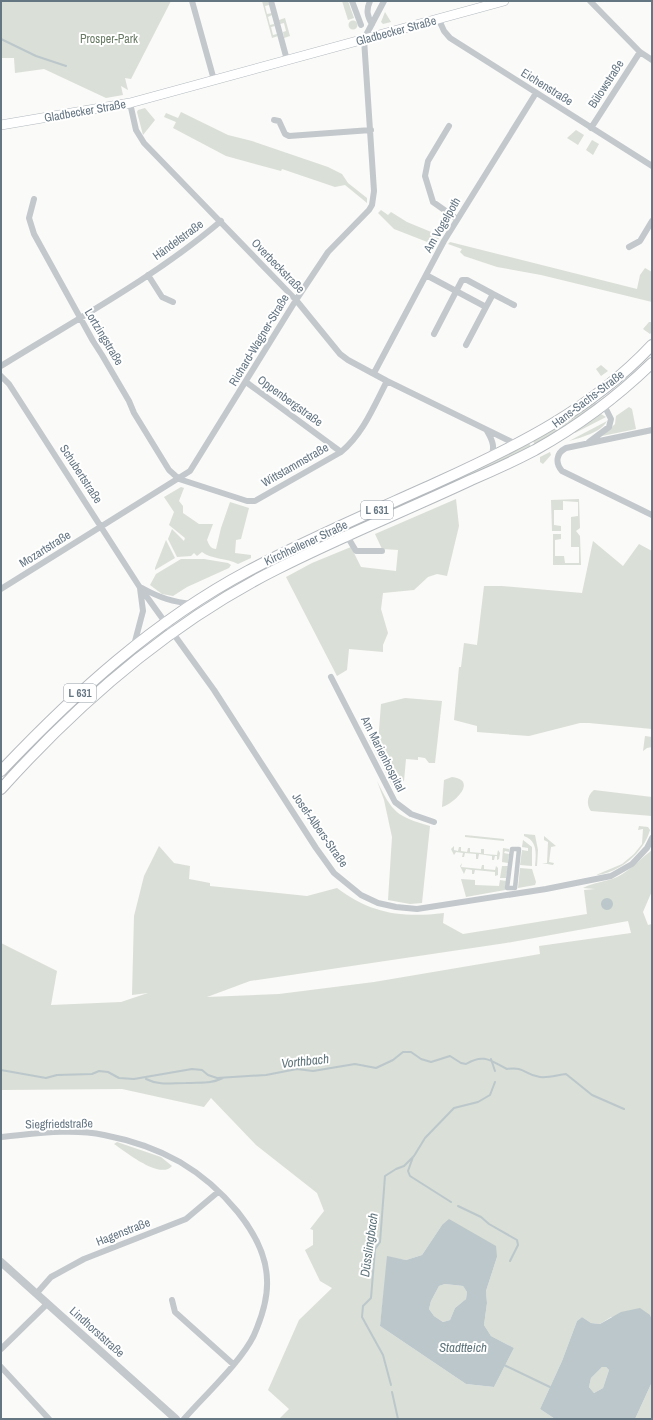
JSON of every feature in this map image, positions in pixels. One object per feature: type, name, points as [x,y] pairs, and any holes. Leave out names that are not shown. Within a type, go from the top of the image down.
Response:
[{"type":"main road","name":"Gladbecker Straße","points":[[1,125],[130,103],[439,20],[504,1]]},
{"type":"main road","name":"Hans-Sachs-Straße","points":[[518,445],[549,428],[584,404],[618,378],[652,345]]},
{"type":"main road","name":"Hans-Sachs-Straße","points":[[518,459],[604,405],[626,388],[652,363]]},
{"type":"main road","name":"Kirchhellener Straße","points":[[1,771],[46,725],[134,645],[193,604],[247,571],[296,546],[518,445]]},
{"type":"main road","name":"Kirchhellener Straße","points":[[1,789],[24,763],[96,694],[172,632],[225,598],[276,569],[518,459]]},
{"type":"street","points":[[192,1],[214,80]]},
{"type":"street","points":[[271,1],[287,60]]},
{"type":"street","points":[[352,1],[361,25]]},
{"type":"street","points":[[370,1],[367,10],[368,18],[372,24]]},
{"type":"street","points":[[364,39],[384,1]]},
{"type":"street","points":[[590,1],[640,52],[652,60]]},
{"type":"street","name":"Eichenstraße","points":[[439,20],[444,31],[450,38],[652,166]]},
{"type":"street","name":"Richard-Wagner-Straße","points":[[101,527],[190,471],[296,300],[328,252],[366,215],[372,206],[374,191],[364,39]]},
{"type":"street","name":"Bülowstraße","points":[[590,128],[640,52]]},
{"type":"street","name":"Am Vogelpoth","points":[[374,374],[457,219],[536,93]]},
{"type":"street","name":"Overbeckstraße","points":[[130,103],[136,130],[144,143],[296,300],[340,354],[374,374],[518,445]]},
{"type":"street","points":[[274,120],[279,121],[285,134],[289,136],[371,130]]},
{"type":"street","points":[[449,126],[428,161],[425,176],[433,202],[457,219]]},
{"type":"street","name":"Lortzingstraße","points":[[34,199],[29,218],[34,234],[79,317],[154,446],[169,470],[179,479]]},
{"type":"street","name":"Händelstraße","points":[[1,366],[148,275],[187,249],[221,221]]},
{"type":"street","points":[[629,247],[640,241],[652,221]]},
{"type":"street","name":"Händelstraße","points":[[148,275],[162,297],[173,302]]},
{"type":"street","points":[[426,275],[486,307]]},
{"type":"street","points":[[434,334],[460,282],[466,280],[514,305]]},
{"type":"street","points":[[466,345],[493,294]]},
{"type":"street","name":"Schubertstraße","points":[[1,376],[9,384],[139,586],[166,623]]},
{"type":"street","name":"Wittstammstraße","points":[[179,479],[251,502],[341,452],[351,444],[359,434],[388,381]]},
{"type":"street","name":"Oppenbergstraße","points":[[246,382],[341,452]]},
{"type":"street","points":[[589,442],[610,425],[611,419],[604,405]]},
{"type":"street","points":[[652,430],[589,442],[561,450],[557,458],[558,465],[562,471],[652,515]]},
{"type":"street","points":[[487,431],[492,440],[493,452],[490,458]]},
{"type":"street","name":"Mozartstraße","points":[[1,589],[101,527]]},
{"type":"street","name":"Kirchhellener Straße","points":[[348,536],[356,551],[382,551]]},
{"type":"street","name":"Schubertstraße","points":[[139,586],[158,597],[172,602],[193,604]]},
{"type":"street","name":"Schubertstraße","points":[[134,645],[143,611],[139,586]]},
{"type":"street","points":[[166,623],[172,632]]},
{"type":"street","name":"Josef-Albers-Straße","points":[[172,632],[214,690],[334,873],[361,895],[396,907],[417,909],[599,880],[617,874],[632,864],[647,848],[652,838]]},
{"type":"street","name":"Am Marienhospital","points":[[331,676],[395,802],[411,814],[434,822]]},
{"type":"street","points":[[512,849],[519,850],[515,888],[507,888],[512,849]]},
{"type":"street","name":"Siegfriedstraße","points":[[1,1137],[81,1132],[103,1135],[157,1150],[181,1163],[218,1192],[248,1225],[256,1238],[264,1261],[268,1280],[264,1303],[254,1336],[233,1364],[184,1419]]},
{"type":"street","name":"Hagenstraße","points":[[36,1294],[51,1277],[84,1260],[186,1219],[218,1192]]},
{"type":"street","name":"Lindhorststraße","points":[[1,1262],[176,1419]]},
{"type":"street","points":[[172,1300],[175,1312],[233,1364]]},
{"type":"street","points":[[1,1349],[47,1304]]},
{"type":"street","points":[[1,1367],[49,1419]]},
{"type":"green space","name":"Prosper-Park","points":[[1,1],[171,1],[131,79],[125,78],[128,90],[121,86],[123,95],[106,98],[44,69],[15,73],[14,58],[1,58]]},
{"type":"green space","points":[[262,1],[268,1],[269,5],[265,6],[267,14],[272,13],[272,15],[268,17],[270,25],[274,24],[275,26],[271,27],[273,35],[277,34],[278,36],[272,38]]},
{"type":"green space","points":[[342,1],[348,1],[354,18],[348,20]]},
{"type":"green space","points":[[385,12],[391,22],[383,24],[381,22]]},
{"type":"green space","points":[[285,18],[290,36],[284,38],[283,32],[286,31],[284,23],[280,24],[279,20]]},
{"type":"green space","points":[[353,20],[358,25],[353,30],[348,25]]},
{"type":"green space","points":[[145,108],[155,120],[143,135],[137,112],[138,110]]},
{"type":"green space","points":[[181,112],[228,135],[252,141],[328,167],[342,174],[348,183],[367,198],[367,203],[345,185],[335,187],[282,169],[281,171],[226,156],[173,128],[176,122],[164,117],[166,113],[178,118]]},
{"type":"green space","points":[[576,130],[584,135],[578,145],[567,138]]},
{"type":"green space","points":[[592,140],[599,144],[593,155],[586,150]]},
{"type":"green space","points":[[381,210],[388,215],[391,212],[407,222],[436,234],[435,236],[439,238],[435,245],[394,229],[378,213]]},
{"type":"green space","points":[[450,242],[637,289],[640,275],[645,268],[652,272],[652,302],[541,275],[497,267],[464,256],[460,252],[462,249],[448,244]]},
{"type":"green space","points":[[649,322],[652,322],[652,332],[650,334],[643,329]]},
{"type":"green space","points":[[601,365],[608,371],[601,376],[596,369]]},
{"type":"green space","points":[[601,402],[535,445],[533,441],[593,403]]},
{"type":"green space","points":[[629,407],[632,409],[636,429],[602,436],[615,424],[616,416]]},
{"type":"green space","points":[[601,414],[606,417],[575,433],[575,432]]},
{"type":"green space","points":[[607,421],[595,432],[569,441]]},
{"type":"green space","points":[[529,443],[531,447],[178,622],[218,595],[274,562]]},
{"type":"green space","points":[[550,452],[551,455],[543,464],[540,462],[540,457]]},
{"type":"green space","points":[[181,487],[184,488],[179,501],[183,506],[183,513],[199,524],[213,524],[207,540],[210,546],[214,549],[216,549],[221,528],[230,502],[249,508],[241,539],[236,540],[235,553],[251,555],[251,558],[238,564],[209,556],[202,552],[197,556],[194,553],[191,556],[177,557],[168,539],[172,529],[184,541],[185,538],[169,525],[174,512],[164,497]]},
{"type":"green space","points":[[456,499],[459,526],[447,576],[437,574],[428,577],[414,590],[383,593],[381,609],[388,633],[383,645],[383,652],[349,649],[347,670],[337,676],[286,577],[312,563],[351,547],[361,567],[396,571],[398,550],[382,549],[375,534]]},
{"type":"green space","points":[[579,499],[580,528],[576,531],[580,536],[581,565],[553,565],[553,534],[561,534],[561,539],[555,540],[555,556],[564,556],[565,563],[579,563],[579,547],[571,547],[571,517],[578,516],[578,502],[563,501],[563,510],[554,510],[554,525],[561,526],[561,531],[552,531],[551,500]]},
{"type":"green space","points":[[166,540],[175,558],[155,570],[155,568]]},
{"type":"green space","points":[[593,541],[623,566],[639,544],[652,551],[652,729],[580,723],[529,736],[477,732],[477,726],[454,720],[459,667],[461,667],[464,643],[477,645],[484,586],[502,586],[582,593]]},
{"type":"green space","points":[[181,559],[204,559],[228,563],[231,565],[229,568],[187,587],[173,596],[162,594],[150,585],[156,574]]},
{"type":"green space","points":[[405,698],[442,701],[435,763],[429,763],[425,758],[418,757],[418,760],[406,759],[404,781],[393,787],[369,740],[378,743],[381,704]]},
{"type":"green space","points":[[645,736],[652,737],[652,747],[643,751]]},
{"type":"green space","points":[[452,777],[460,779],[463,782],[464,787],[458,797],[442,807],[444,780]]},
{"type":"green space","points":[[377,781],[387,800],[397,812],[410,819],[430,826],[422,903],[410,904],[388,900],[392,837],[384,800]]},
{"type":"green space","points":[[594,790],[652,797],[652,816],[591,811],[588,806],[588,800]]},
{"type":"green space","points":[[639,826],[648,827],[650,830],[647,838],[637,853],[622,866],[596,875],[622,864],[634,854],[642,844],[643,829],[638,830]]},
{"type":"green space","points":[[524,834],[535,835],[538,850],[537,866],[535,866],[536,853],[534,845],[529,838],[524,836]]},
{"type":"green space","points":[[465,835],[504,839],[504,841],[465,837]]},
{"type":"green space","points":[[544,836],[556,846],[551,847],[549,862],[554,863],[553,865],[542,863],[547,863],[548,842],[544,840]]},
{"type":"green space","points":[[523,840],[532,847],[532,866],[520,865],[522,850],[528,851],[528,848],[522,847]]},
{"type":"green space","points":[[159,846],[174,863],[190,866],[189,879],[210,883],[210,886],[307,896],[337,888],[362,904],[375,909],[415,915],[444,913],[443,923],[463,934],[587,914],[584,890],[595,889],[583,888],[591,884],[617,877],[631,868],[652,850],[652,891],[643,912],[648,925],[652,924],[652,1319],[650,1315],[611,1317],[600,1324],[591,1323],[582,1317],[577,1321],[562,1361],[540,1409],[555,1419],[279,1419],[289,1409],[268,1390],[299,1320],[332,1288],[320,1281],[305,1250],[313,1245],[313,1230],[310,1229],[324,1211],[317,1193],[256,1145],[211,1098],[204,1107],[122,1089],[1,1090],[1,943],[57,971],[51,1005],[121,1002],[148,993],[132,995],[134,916],[144,876]],"holes":[[[628,921],[631,933],[539,946],[540,954],[374,982],[279,994],[207,997],[250,981],[506,943]],[[442,1225],[497,1257],[486,1291],[487,1303],[484,1325],[491,1336],[514,1348],[494,1387],[466,1384],[380,1326],[388,1257],[406,1260],[422,1255]]]},
{"type":"green space","points":[[454,846],[454,850],[458,851],[459,847],[461,847],[461,851],[467,852],[468,848],[470,848],[470,852],[481,853],[481,849],[484,849],[484,854],[497,855],[498,850],[500,853],[499,859],[497,860],[497,856],[495,856],[494,860],[492,860],[492,856],[479,854],[478,859],[476,859],[476,854],[465,853],[464,857],[462,857],[463,853],[456,852],[454,855],[451,849]]},
{"type":"green space","points":[[503,848],[509,849],[509,852],[505,851],[504,853],[509,854],[508,863],[502,862]]},
{"type":"green space","points":[[462,863],[461,867],[481,869],[482,865],[484,865],[484,869],[495,870],[496,866],[498,868],[498,875],[495,876],[495,872],[475,870],[474,874],[472,874],[472,870],[466,869],[464,874],[460,866]]},
{"type":"green space","points":[[502,866],[508,866],[506,878],[500,878]]},
{"type":"green space","points":[[520,868],[532,869],[536,882],[535,885],[518,888]]},
{"type":"green space","points":[[461,879],[475,880],[475,885],[499,886],[500,880],[506,881],[505,890],[466,897]]},
{"type":"green space","points":[[117,1142],[161,1157],[172,1166],[167,1169],[160,1170],[152,1167],[134,1158],[114,1144]]},
{"type":"green space","points":[[445,1284],[463,1286],[467,1292],[466,1299],[455,1308],[450,1320],[443,1322],[434,1316],[429,1309],[431,1301],[439,1286]]},
{"type":"green space","points":[[602,1367],[606,1367],[609,1370],[603,1388],[594,1393],[589,1387],[591,1378]]},
{"type":"green space","points":[[652,1382],[652,1419],[635,1419]]},
{"type":"water","points":[[605,898],[609,898],[613,904],[609,910],[605,910],[601,906],[601,902]]},
{"type":"water","name":"Stadtteich","points":[[449,1219],[496,1246],[497,1257],[486,1291],[487,1303],[484,1325],[491,1336],[514,1348],[494,1387],[466,1384],[380,1326],[387,1256],[406,1260],[422,1255],[442,1225]],"holes":[[[445,1284],[463,1286],[467,1292],[466,1299],[455,1308],[450,1320],[443,1322],[434,1316],[429,1309],[431,1301],[439,1286]]]},
{"type":"water","points":[[640,1308],[650,1315],[652,1319],[652,1382],[635,1419],[555,1419],[540,1409],[562,1361],[577,1321],[582,1317],[591,1323],[600,1324],[621,1312]],"holes":[[[602,1367],[606,1367],[609,1370],[603,1388],[594,1393],[589,1387],[591,1378]]]},
{"type":"waterway","points":[[1,39],[36,56],[66,66]]},
{"type":"waterway","name":"Vorthbach","points":[[1,1070],[46,1078],[57,1075],[92,1074],[99,1071],[108,1072],[119,1078],[134,1079],[192,1069],[202,1070],[208,1075],[217,1078],[266,1075],[297,1069],[313,1071],[355,1064],[376,1068],[393,1060],[403,1052],[411,1052],[421,1059],[431,1062],[450,1056],[461,1063],[466,1064],[478,1059],[487,1059],[507,1069],[518,1069],[540,1077],[566,1074],[592,1095],[624,1109]]},
{"type":"waterway","name":"Düsslingbach","points":[[491,1059],[495,1071]]},
{"type":"waterway","name":"Vorthbach","points":[[146,1079],[156,1083],[170,1084],[210,1082],[223,1078]]},
{"type":"waterway","name":"Düsslingbach","points":[[391,1385],[383,1355],[362,1317],[363,1306],[371,1298],[375,1249],[380,1242],[385,1176],[404,1166],[414,1156],[425,1138],[454,1108],[478,1102],[490,1095],[495,1082]]},
{"type":"waterway","points":[[413,1157],[408,1171],[410,1176],[451,1202]]},
{"type":"waterway","points":[[458,1206],[481,1217],[489,1224],[517,1240],[518,1245],[510,1261]]},
{"type":"waterway","points":[[504,1365],[552,1388]]},
{"type":"waterway","name":"Düsslingbach","points":[[392,1392],[398,1419]]}]
